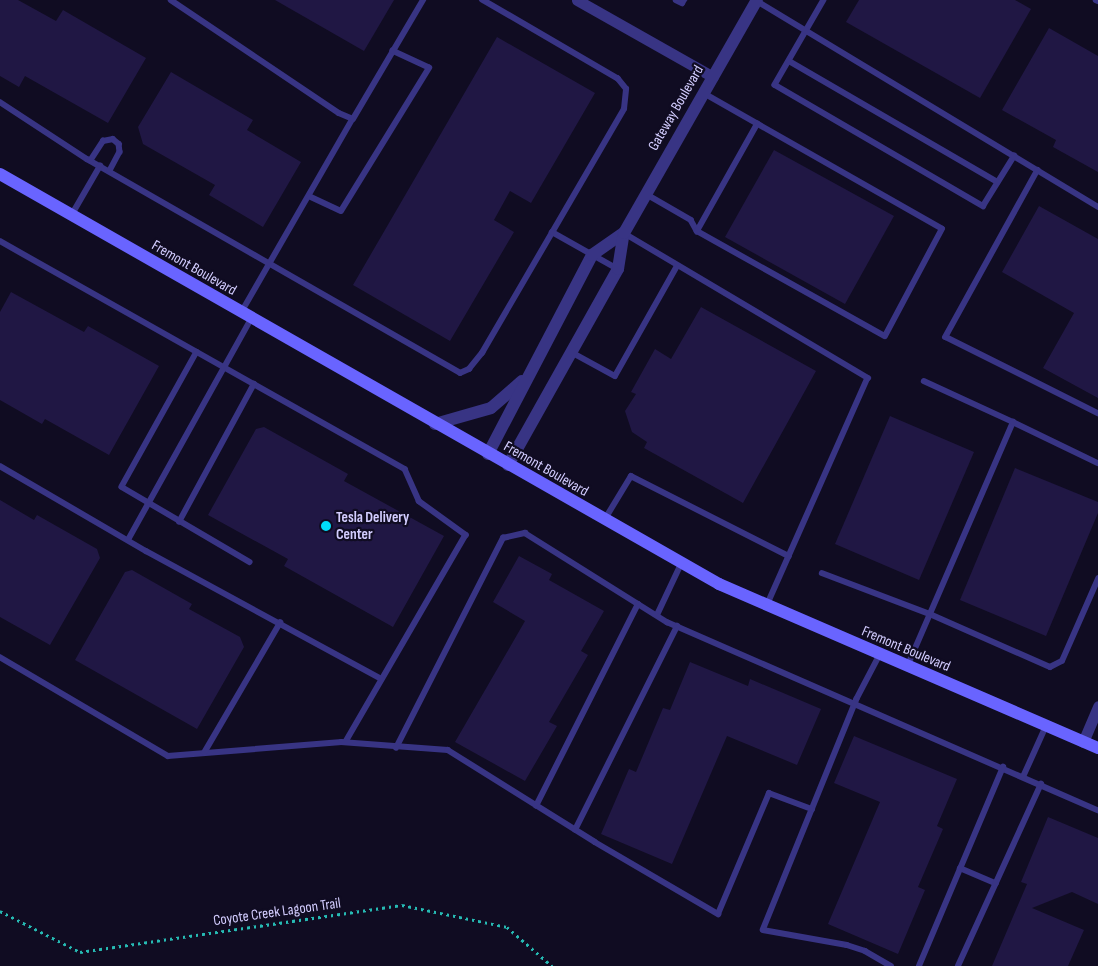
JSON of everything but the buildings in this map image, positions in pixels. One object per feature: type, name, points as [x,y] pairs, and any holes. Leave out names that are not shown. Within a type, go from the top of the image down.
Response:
[{"type":"main road","name":"Fremont Boulevard","points":[[0,174],[70,216],[681,564],[766,606],[1098,748]]},
{"type":"street","points":[[577,0],[713,77]]},
{"type":"street","name":"Gateway Boulevard","points":[[508,465],[618,269],[624,233],[757,0]]},
{"type":"street","name":"Gateway Boulevard","points":[[488,454],[592,254],[624,233]]},
{"type":"street","points":[[435,424],[491,408],[530,374]]},
{"type":"street","points":[[1083,742],[1098,706]]},
{"type":"lane","points":[[171,0],[339,113],[353,119]]},
{"type":"lane","points":[[128,540],[224,368],[269,265],[423,0]]},
{"type":"lane","points":[[0,102],[100,166],[460,374],[469,369],[482,353],[624,109],[626,89],[618,79],[482,0]]},
{"type":"lane","points":[[676,0],[682,4],[684,0]]},
{"type":"lane","points":[[757,0],[1098,206]]},
{"type":"lane","points":[[824,0],[775,85],[983,206],[1014,156]]},
{"type":"lane","points":[[309,196],[341,211],[429,68],[393,51]]},
{"type":"lane","points":[[789,61],[998,182]]},
{"type":"lane","points":[[646,194],[691,220],[697,231],[885,336],[942,230],[703,93]]},
{"type":"lane","points":[[697,231],[757,124]]},
{"type":"lane","points":[[90,160],[103,141],[113,139],[119,144],[120,152],[110,171]]},
{"type":"lane","points":[[70,216],[100,166]]},
{"type":"lane","points":[[1038,170],[946,337],[1098,413]]},
{"type":"lane","points":[[552,232],[618,269]]},
{"type":"lane","points":[[624,233],[868,378],[766,606]]},
{"type":"lane","points":[[0,241],[404,469],[419,501],[466,535],[346,742]]},
{"type":"lane","points":[[571,352],[615,376],[677,266]]},
{"type":"lane","points":[[197,352],[122,487],[148,504],[250,562]]},
{"type":"lane","points":[[924,381],[1098,463]]},
{"type":"lane","points":[[179,522],[254,384]]},
{"type":"lane","points":[[907,667],[1013,422]]},
{"type":"lane","points":[[0,466],[128,540],[382,679]]},
{"type":"lane","points":[[604,521],[631,476],[789,556]]},
{"type":"lane","points":[[396,748],[503,538],[525,533],[638,604],[677,626],[856,702],[1098,810]]},
{"type":"lane","points":[[657,615],[681,564]]},
{"type":"lane","points":[[822,573],[930,614],[1050,667],[1062,661],[1098,579]]},
{"type":"lane","points":[[536,806],[638,604]]},
{"type":"lane","points":[[204,753],[280,623]]},
{"type":"lane","points":[[576,830],[677,626]]},
{"type":"lane","points":[[880,655],[856,702],[763,930],[865,950],[891,966]]},
{"type":"lane","points":[[0,657],[168,756],[346,742],[396,748],[448,750],[536,806],[718,914],[769,793],[812,809]]},
{"type":"lane","points":[[1023,776],[1046,726]]},
{"type":"lane","points":[[919,966],[1003,767]]},
{"type":"lane","points":[[958,966],[1041,784]]},
{"type":"lane","points":[[960,868],[996,883]]},
{"type":"path","name":"Coyote Creek Lagoon Trail","points":[[0,911],[80,952],[402,905],[508,927],[552,966]]},
{"type":"place","name":"Tesla Delivery Center","points":[[326,526]]}]
